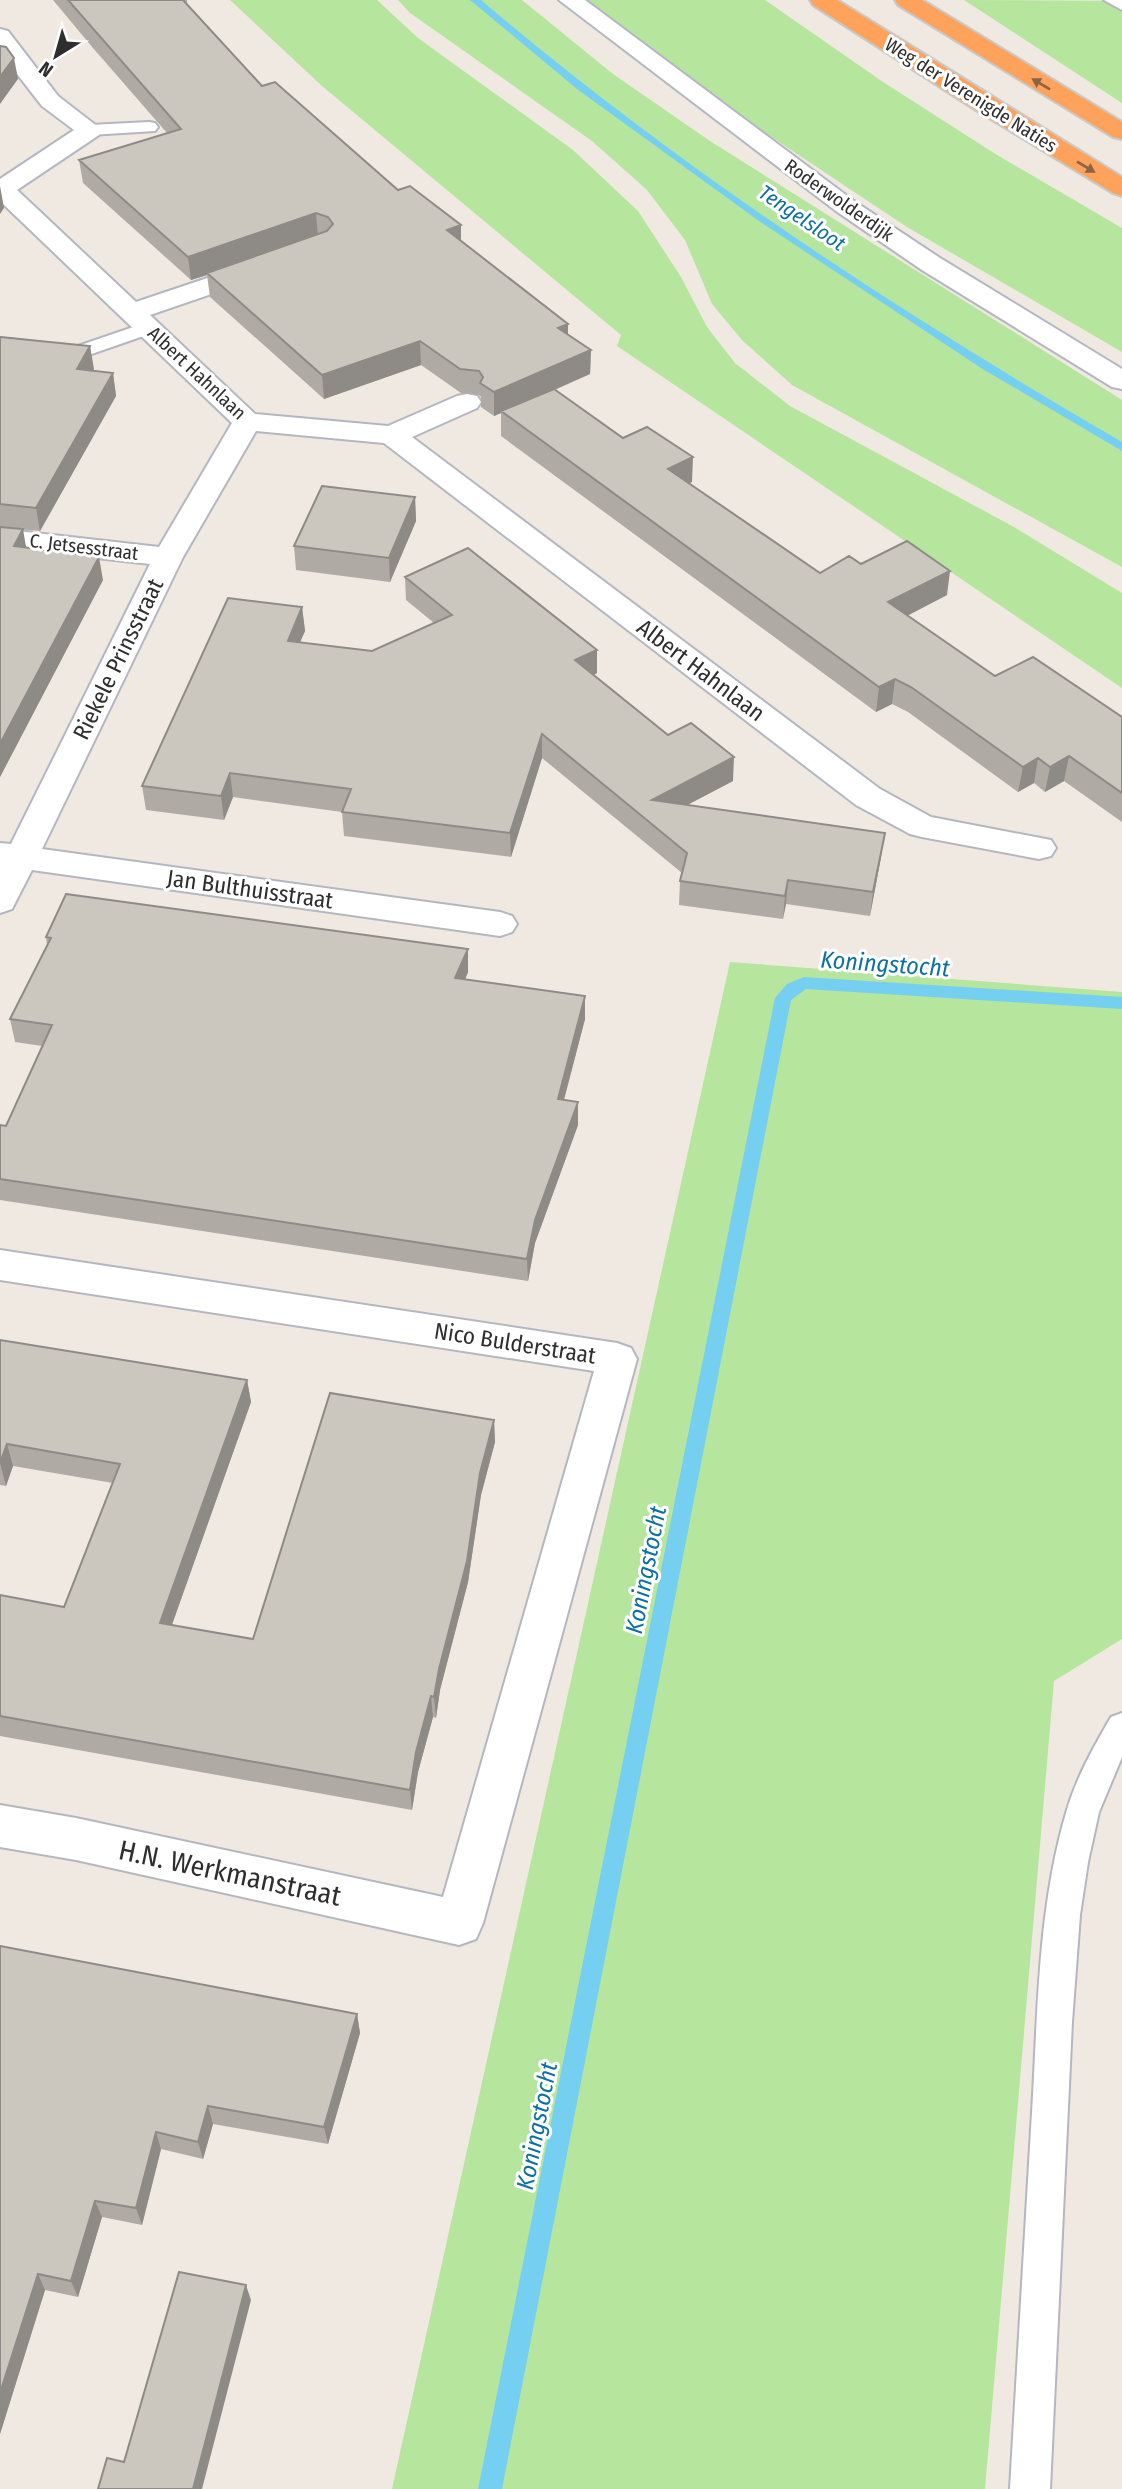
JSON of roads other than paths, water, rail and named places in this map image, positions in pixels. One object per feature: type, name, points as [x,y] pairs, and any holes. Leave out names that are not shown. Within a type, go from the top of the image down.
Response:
[{"type":"highway","name":"Weg der Verenigde Naties","points":[[821,0],[985,105],[1122,188]]},
{"type":"highway","points":[[906,0],[1122,132]]},
{"type":"street","name":"Roderwolderdijk","points":[[570,0],[845,206],[931,264],[1122,380]]},
{"type":"street","points":[[0,36],[50,101],[90,130]]},
{"type":"street","name":"Albert Hahnlaan","points":[[90,130],[1,189],[247,422],[392,435],[467,402]]},
{"type":"street","name":"Albert Hahnlaan","points":[[140,320],[282,260]]},
{"type":"street","name":"Riekele Prinsstraat","points":[[0,901],[11,855],[168,557],[247,422]]},
{"type":"street","name":"Albert Hahnlaan","points":[[392,435],[868,797],[922,826],[1039,848]]},
{"type":"street","name":"C. Jetsesstraat","points":[[0,538],[168,557]]},
{"type":"street","name":"Jan Bulthuisstraat","points":[[11,855],[500,924]]},
{"type":"street","name":"Nico Bulderstraat","points":[[0,1265],[617,1359],[458,1923]]},
{"type":"street","name":"H.N. Werkmanstraat","points":[[0,1826],[89,1842],[458,1923]]},
{"type":"lane","points":[[1112,0],[1122,5]]},
{"type":"lane","points":[[90,130],[149,127]]},
{"type":"lane","points":[[0,344],[77,353],[140,320]]},
{"type":"lane","points":[[1030,2489],[1061,1940],[1077,1824],[1105,1751],[1122,1727]]},
{"type":"waterway","name":"Tengelsloot","points":[[475,0],[616,114],[763,219],[940,337],[1122,447]]},
{"type":"waterway","name":"Koningstocht","points":[[490,2489],[783,998],[793,988],[804,983],[1122,1003]]}]
